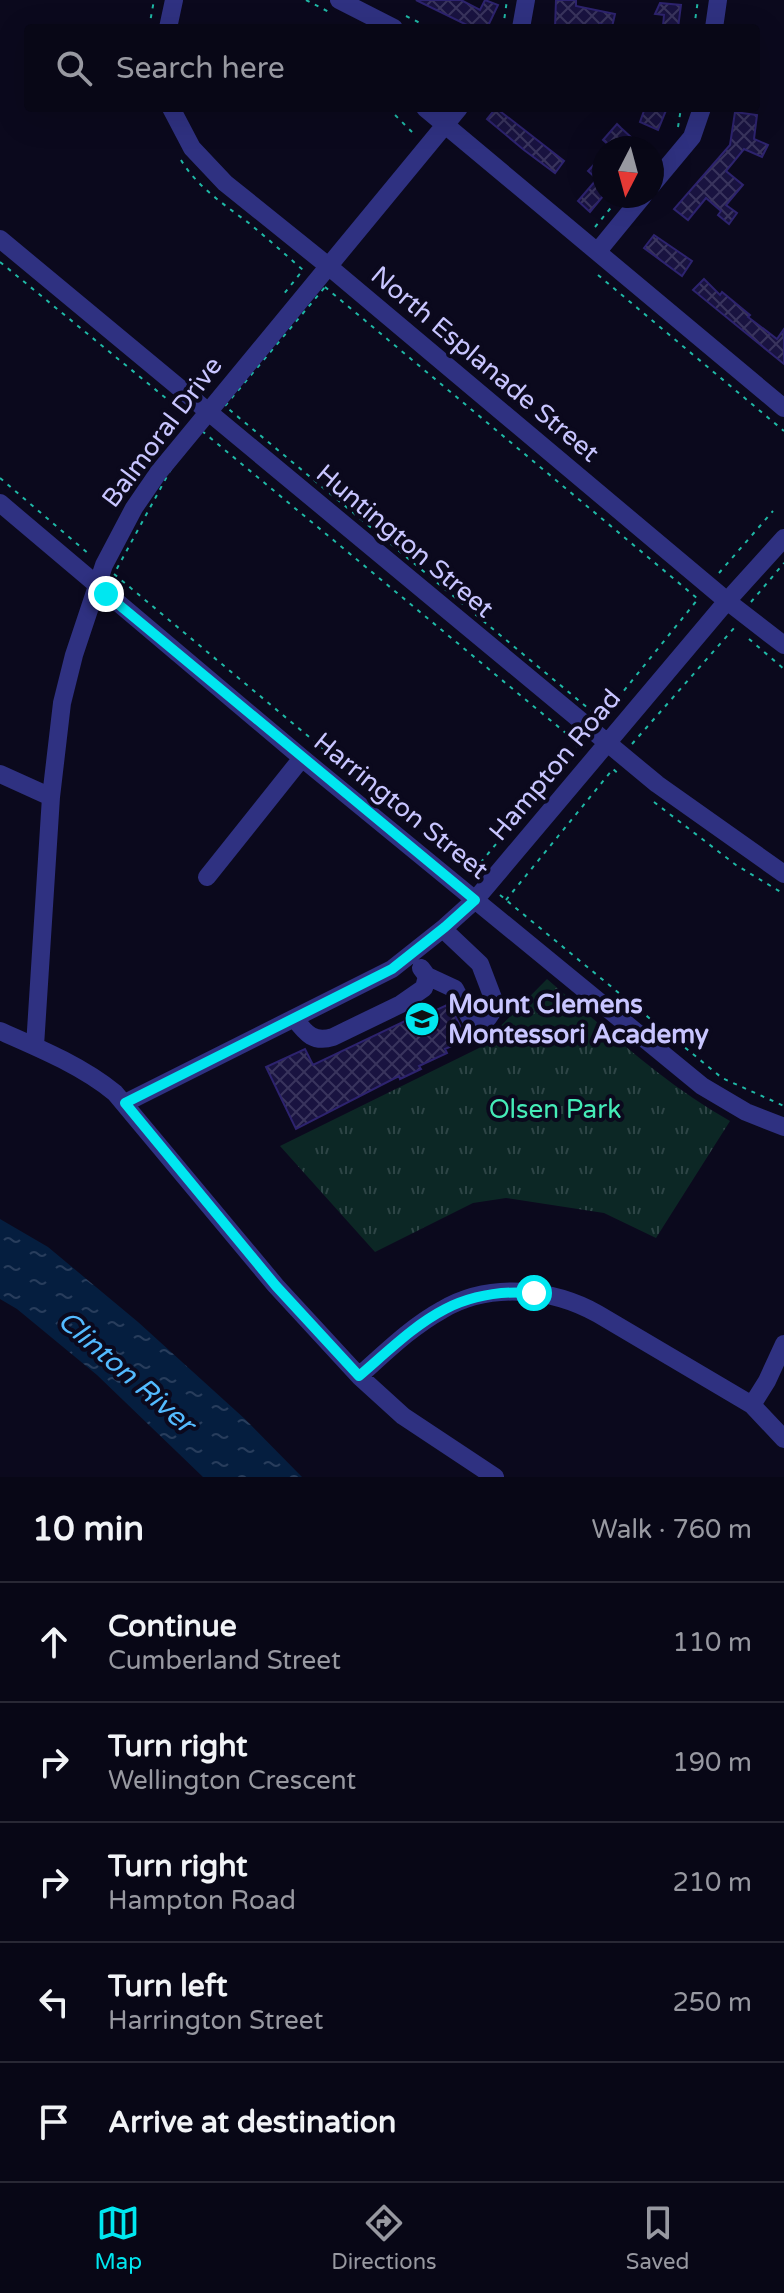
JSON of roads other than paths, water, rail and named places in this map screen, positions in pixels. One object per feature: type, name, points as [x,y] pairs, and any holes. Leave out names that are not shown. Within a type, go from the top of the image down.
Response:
[{"type":"street","points":[[169,24],[174,0]]},
{"type":"street","points":[[339,0],[382,24]]},
{"type":"street","points":[[522,24],[526,0]]},
{"type":"street","points":[[715,24],[718,0]]},
{"type":"street","name":"North Esplanade Street","points":[[173,112],[180,130],[208,168],[727,601],[784,645]]},
{"type":"street","points":[[430,112],[784,408]]},
{"type":"street","name":"Balmoral Drive","points":[[35,1046],[51,797],[62,703],[74,655],[104,565],[134,508],[158,473],[216,409],[327,265],[456,112]]},
{"type":"street","points":[[664,171],[692,137],[701,112]]},
{"type":"street","points":[[598,251],[633,208]]},
{"type":"street","name":"Huntington Street","points":[[0,239],[216,409],[608,743],[705,820],[784,874]]},
{"type":"street","name":"Harrington Street","points":[[0,503],[302,758],[702,1086],[746,1112],[784,1127]]},
{"type":"street","name":"Hampton Road","points":[[125,1103],[362,986],[411,955],[443,929],[475,900],[727,601],[784,538]]},
{"type":"street","points":[[207,877],[302,758]]},
{"type":"street","points":[[0,774],[51,797]]},
{"type":"street","points":[[411,955],[427,976],[455,989],[473,1024],[488,1018],[496,1006],[480,964],[443,929]]},
{"type":"street","points":[[295,1019],[308,1035],[321,1040],[333,1037],[401,1004],[424,988],[427,976]]},
{"type":"street","points":[[0,1031],[35,1046],[104,1084],[125,1103],[276,1286],[359,1376],[403,1416],[495,1477]]},
{"type":"street","points":[[359,1376],[405,1336],[445,1308],[487,1294],[534,1293],[585,1307],[752,1405],[784,1439]]},
{"type":"street","points":[[752,1405],[784,1344]]},
{"type":"water","name":"Clinton River","points":[[0,1219],[48,1247],[138,1322],[246,1420],[302,1477],[203,1477],[97,1375],[17,1309],[0,1299]]},
{"type":"place","name":"Mount Clemens Montessori Academy","points":[[422,1019]]},
{"type":"park label","name":"Olsen Park","points":[[555,1109]]}]
